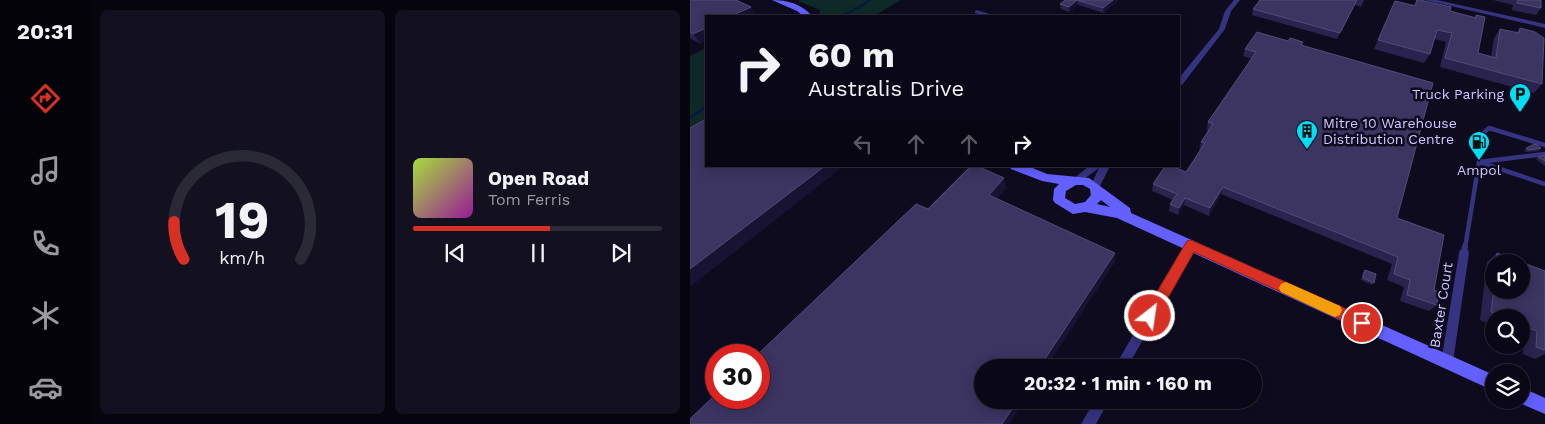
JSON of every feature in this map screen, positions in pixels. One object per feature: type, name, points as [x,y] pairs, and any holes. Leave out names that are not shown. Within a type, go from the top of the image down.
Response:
[{"type":"street","points":[[776,0],[800,9],[807,15]]},
{"type":"street","points":[[1180,80],[1222,29],[1228,11],[1237,0]]},
{"type":"street","points":[[1428,0],[1545,26]]},
{"type":"street","points":[[790,6],[799,15]]},
{"type":"street","points":[[977,12],[988,15]]},
{"type":"street","points":[[1500,17],[1545,30]]},
{"type":"street","points":[[1016,167],[1058,197],[1068,208],[1086,207],[1111,210],[1485,379]]},
{"type":"street","points":[[1018,167],[1046,178],[1089,182],[1142,223]]},
{"type":"street","points":[[1058,197],[1060,189],[1094,167]]},
{"type":"street","points":[[1086,207],[1094,201],[1095,188],[1105,167]]},
{"type":"street","points":[[1125,359],[1191,245]]},
{"type":"street","name":"Baxter Court","points":[[1447,362],[1464,254]]},
{"type":"street","points":[[1530,399],[1544,405]]},
{"type":"street","points":[[1088,424],[1097,409]]},
{"type":"lane","points":[[1464,254],[1482,134],[1489,128],[1545,145]]},
{"type":"lane","points":[[1478,162],[1545,154]]},
{"type":"lane","points":[[1478,162],[1545,184]]},
{"type":"green space","points":[[901,0],[876,15],[819,15],[820,10],[798,1]]},
{"type":"green space","points":[[705,48],[705,135],[690,144],[690,56]]},
{"type":"building","points":[[690,0],[736,0],[751,7],[733,15],[705,15],[705,28],[693,34],[690,32]]},
{"type":"building","points":[[1065,0],[1077,0],[1069,7],[1060,4]]},
{"type":"building","points":[[1077,0],[1113,0],[1103,8]]},
{"type":"building","points":[[1260,0],[1357,0],[1340,33],[1253,9]]},
{"type":"building","points":[[1417,0],[1451,7],[1450,11],[1476,18],[1476,15],[1485,17],[1478,53],[1496,58],[1500,29],[1519,33],[1520,28],[1535,32],[1544,38],[1542,84],[1445,58],[1452,33],[1437,30],[1430,54],[1378,40],[1395,1],[1415,6]]},
{"type":"building","points":[[1518,0],[1541,0],[1541,8],[1517,3]]},
{"type":"building","name":"Mitre 10 Warehouse Distribution Centre","points":[[1257,32],[1288,41],[1290,38],[1303,42],[1301,45],[1433,83],[1397,218],[1444,235],[1434,290],[1439,292],[1437,305],[1407,295],[1410,280],[1394,274],[1398,257],[1223,187],[1210,208],[1185,198],[1179,208],[1170,204],[1177,194],[1153,184],[1164,167],[1174,167],[1186,172],[1205,143],[1201,142],[1213,124],[1208,122],[1256,52],[1245,49]]},
{"type":"building","points":[[705,120],[705,167],[824,167],[690,269],[690,128]]},
{"type":"building","points":[[1535,144],[1541,148],[1528,150],[1526,148]]},
{"type":"building","points":[[1545,155],[1545,161],[1538,157]]},
{"type":"building","points":[[970,167],[979,167],[1004,178],[989,195],[1115,253],[1045,359],[974,359],[974,409],[1012,409],[1002,424],[690,424],[690,419],[705,405],[705,409],[770,409],[769,344],[916,204],[928,209]]},
{"type":"building","points":[[1530,265],[1545,271],[1545,350],[1536,347],[1537,331],[1530,328],[1530,309],[1491,309],[1493,299],[1530,299]]},
{"type":"building","points":[[1365,270],[1376,274],[1374,283],[1363,278]]},
{"type":"waterway","points":[[845,15],[871,0]]},
{"type":"waterway","points":[[690,118],[704,108]]},
{"type":"slow traffic","points":[[1286,288],[1335,310]]},
{"type":"place","name":"Truck Parking","points":[[1520,113]]},
{"type":"place","name":"Mitre 10 Warehouse Distribution Centre","points":[[1307,150]]},
{"type":"place","name":"Ampol","points":[[1479,161]]},
{"type":"route","points":[[1150,316],[1191,245],[1362,323]]}]
